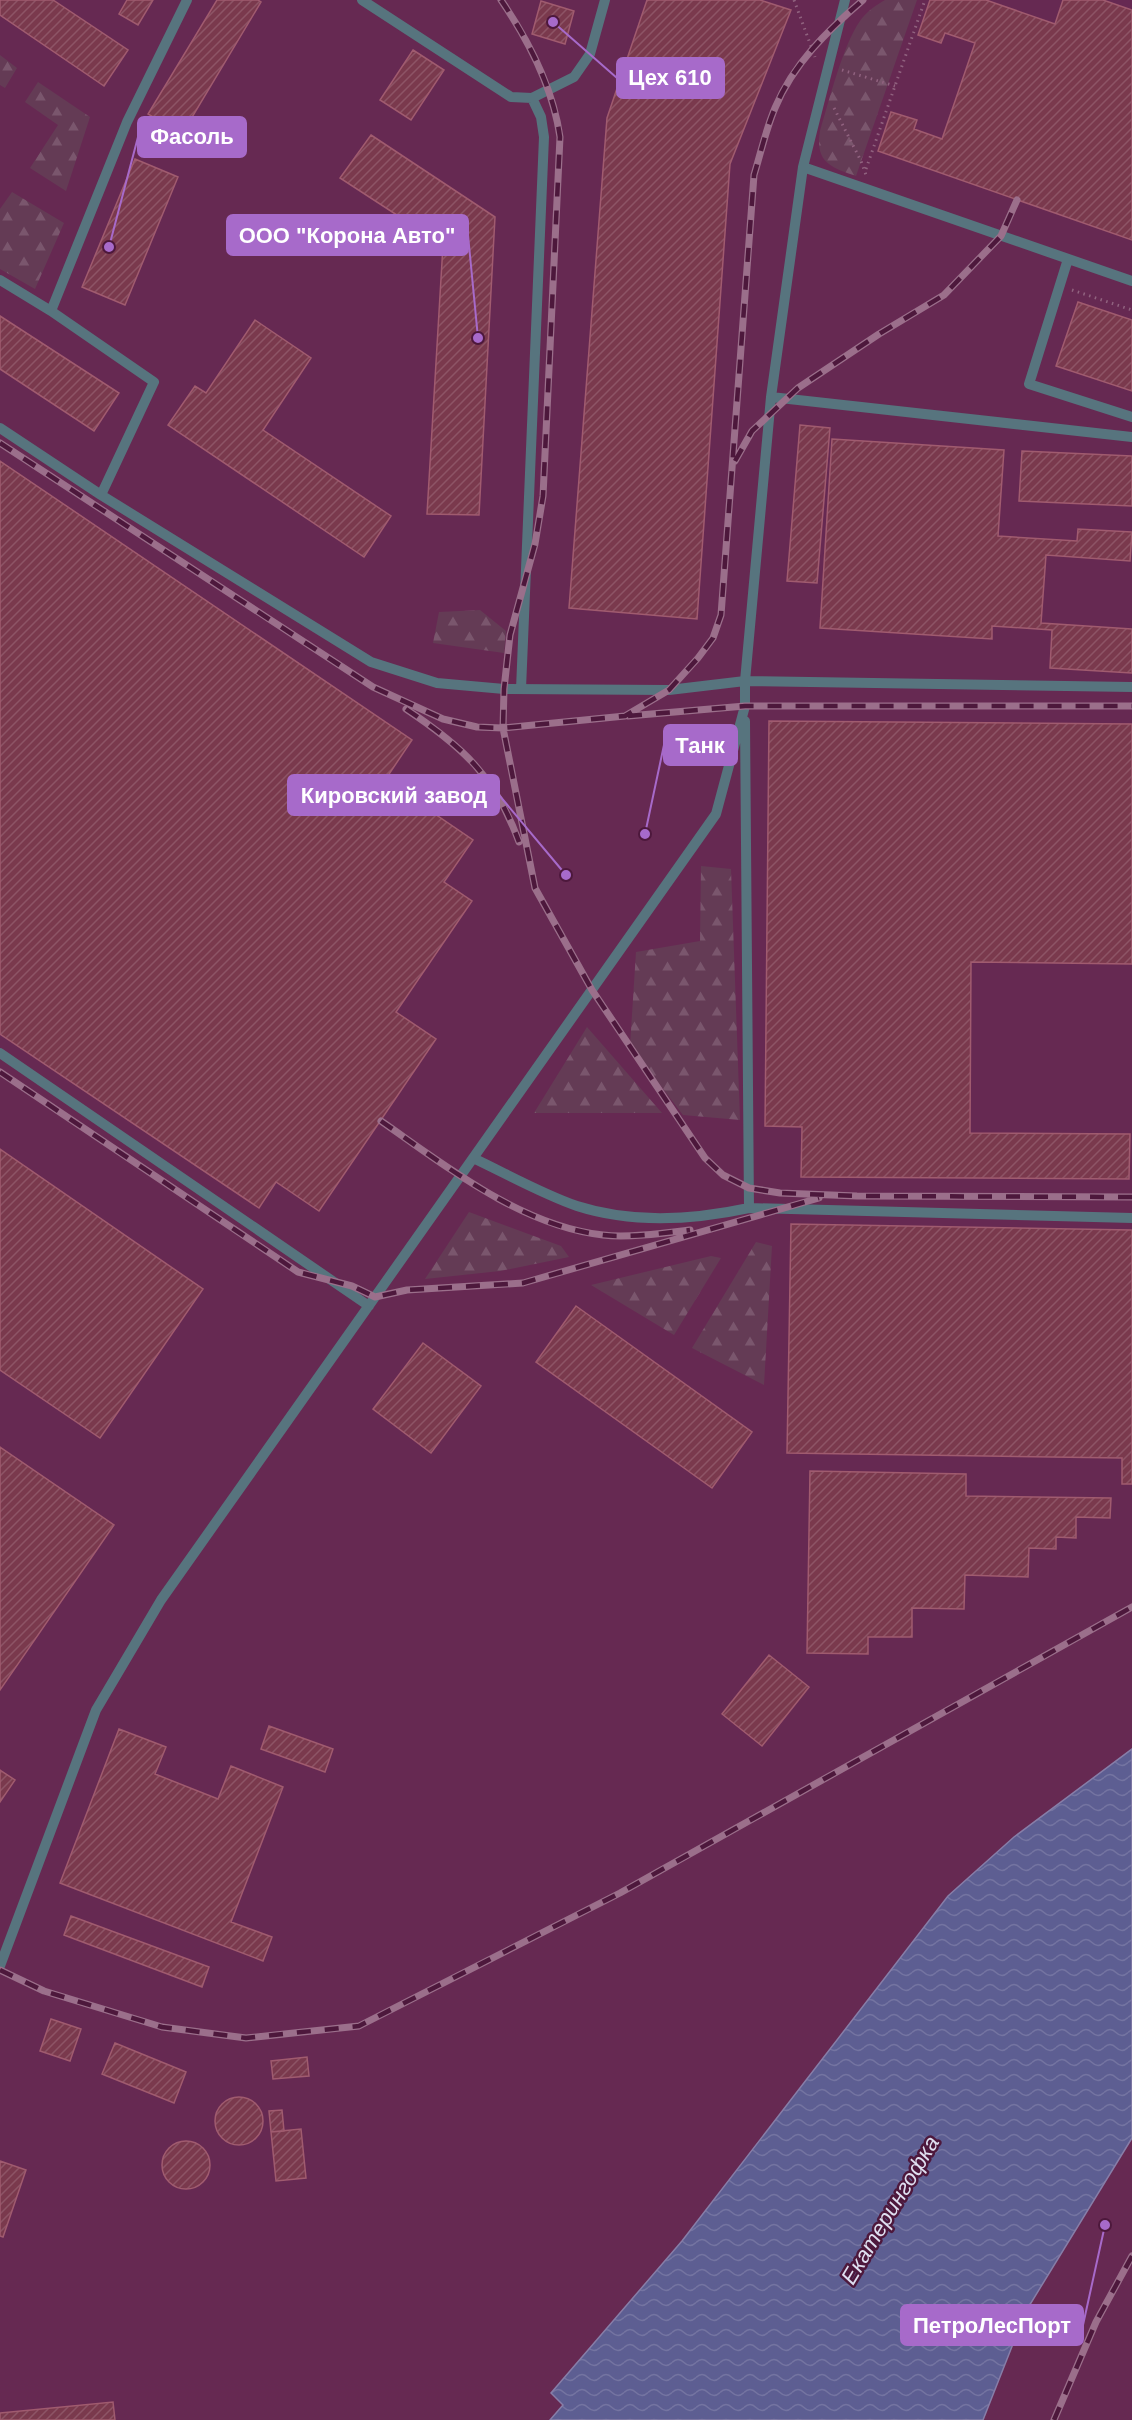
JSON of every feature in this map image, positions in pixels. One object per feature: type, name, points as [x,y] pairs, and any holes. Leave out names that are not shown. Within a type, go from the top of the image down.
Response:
[{"type":"lane","points":[[51,310],[128,122],[187,0]]},
{"type":"lane","points":[[362,0],[511,98],[532,98],[574,77],[590,54],[605,0]]},
{"type":"lane","points":[[749,1208],[745,681],[771,397],[803,167],[844,0]]},
{"type":"lane","points":[[521,689],[544,137],[541,117],[532,98]]},
{"type":"lane","points":[[803,167],[1132,281]]},
{"type":"lane","points":[[1068,259],[1029,384],[1132,417]]},
{"type":"lane","points":[[0,280],[51,310],[154,382],[102,495]]},
{"type":"lane","points":[[771,397],[1132,436]]},
{"type":"lane","points":[[0,428],[102,495],[371,662],[437,683],[521,689],[669,690],[745,681],[1132,687]]},
{"type":"lane","points":[[0,1966],[96,1710],[161,1600],[716,814],[745,706]]},
{"type":"lane","points":[[0,1053],[369,1306]]},
{"type":"lane","points":[[473,1158],[576,1205],[611,1215],[651,1219],[714,1215],[749,1208],[1132,1218]]},
{"type":"path","points":[[866,171],[925,0]]},
{"type":"path","points":[[827,66],[895,86]]},
{"type":"path","points":[[1059,286],[1132,310]]},
{"type":"shaded area","points":[[0,0],[1132,0],[1132,1749],[1014,1837],[682,2241],[551,2393],[563,2405],[550,2420],[0,2420]]},
{"type":"shaded area","points":[[1132,2138],[1132,2420],[983,2420],[1026,2311]]},
{"type":"green space","points":[[885,0],[917,0],[856,176],[826,162],[820,150],[820,131],[837,74],[854,31],[865,15]]},
{"type":"green space","points":[[0,55],[17,68],[5,88],[0,85]]},
{"type":"green space","points":[[38,82],[90,117],[66,191],[30,168],[58,125],[25,102]]},
{"type":"green space","points":[[12,192],[64,223],[35,289],[0,269],[0,209]]},
{"type":"green space","points":[[480,610],[506,631],[504,653],[433,643],[439,612]]},
{"type":"green space","points":[[701,866],[731,869],[740,1120],[683,1115],[630,1046],[636,952],[700,941]]},
{"type":"green space","points":[[587,1027],[662,1113],[534,1113]]},
{"type":"green space","points":[[469,1212],[561,1246],[569,1257],[500,1271],[425,1279]]},
{"type":"green space","points":[[756,1242],[772,1246],[764,1385],[692,1348]]},
{"type":"green space","points":[[711,1256],[721,1258],[674,1335],[591,1285]]},
{"type":"water","name":"Екатерингофка","points":[[1132,1749],[1132,2138],[1026,2311],[983,2420],[550,2420],[563,2405],[551,2393],[682,2241],[948,1896],[1014,1837]]},
{"type":"building","points":[[0,0],[53,0],[128,50],[104,86],[0,15]]},
{"type":"building","points":[[127,0],[153,0],[138,25],[119,14]]},
{"type":"building","points":[[217,0],[258,0],[261,2],[182,134],[148,114]]},
{"type":"building","points":[[647,0],[760,0],[791,10],[730,164],[697,619],[569,608],[607,118]]},
{"type":"building","points":[[930,0],[986,0],[1055,24],[1063,0],[1103,0],[1132,10],[1132,240],[878,151],[891,112],[917,120],[914,129],[942,139],[975,43],[945,33],[941,43],[918,35]]},
{"type":"building","points":[[541,1],[574,11],[565,44],[532,34]]},
{"type":"building","points":[[413,50],[444,70],[411,120],[380,100]]},
{"type":"building","points":[[371,135],[495,217],[479,515],[427,514],[443,245],[340,178]]},
{"type":"building","points":[[135,159],[178,177],[125,305],[82,287]]},
{"type":"building","points":[[1078,302],[1132,320],[1132,391],[1056,366]]},
{"type":"building","points":[[0,316],[119,393],[94,431],[0,369]]},
{"type":"building","points":[[255,320],[311,358],[263,430],[391,516],[364,557],[168,425],[195,386],[206,393]]},
{"type":"building","points":[[800,425],[830,428],[817,583],[787,581]]},
{"type":"building","points":[[832,439],[1004,450],[998,536],[1077,541],[1078,529],[1132,532],[1130,561],[1046,555],[1041,623],[1132,629],[1132,673],[1050,668],[1052,630],[992,626],[992,639],[820,628]]},
{"type":"building","points":[[1022,451],[1132,456],[1132,506],[1019,501]]},
{"type":"building","points":[[0,461],[412,740],[385,780],[473,840],[444,882],[472,901],[396,1012],[436,1039],[319,1211],[276,1182],[259,1208],[0,1034]]},
{"type":"building","points":[[769,721],[1132,724],[1132,964],[971,962],[970,1133],[1130,1134],[1129,1179],[801,1177],[802,1127],[765,1126]]},
{"type":"building","points":[[0,1149],[203,1289],[100,1438],[0,1370]]},
{"type":"building","points":[[791,1224],[1132,1230],[1132,1484],[1122,1484],[1122,1458],[787,1453]]},
{"type":"building","points":[[576,1306],[752,1432],[712,1488],[536,1362]]},
{"type":"building","points":[[423,1343],[481,1386],[431,1453],[373,1409]]},
{"type":"building","points":[[0,1447],[114,1525],[0,1690]]},
{"type":"building","points":[[810,1471],[966,1474],[966,1496],[1111,1498],[1110,1518],[1076,1517],[1076,1538],[1056,1537],[1056,1549],[1029,1548],[1028,1577],[965,1575],[964,1609],[912,1608],[912,1637],[868,1637],[868,1654],[807,1653]]},
{"type":"building","points":[[769,1655],[809,1687],[762,1746],[722,1714]]},
{"type":"building","points":[[269,1726],[333,1749],[325,1772],[261,1749]]},
{"type":"building","points":[[119,1729],[166,1747],[155,1774],[218,1799],[231,1766],[283,1787],[231,1922],[272,1937],[263,1961],[60,1883]]},
{"type":"building","points":[[0,1770],[15,1780],[0,1802]]},
{"type":"building","points":[[71,1916],[209,1967],[202,1987],[64,1935]]},
{"type":"building","points":[[51,2019],[81,2029],[70,2061],[40,2051]]},
{"type":"building","points":[[115,2043],[186,2072],[174,2103],[102,2074]]},
{"type":"building","points":[[307,2057],[309,2076],[273,2079],[271,2061]]},
{"type":"building","points":[[234,2097],[244,2097],[259,2107],[263,2121],[262,2130],[253,2141],[244,2145],[234,2145],[219,2135],[215,2126],[215,2116],[225,2101]]},
{"type":"building","points":[[282,2110],[284,2131],[271,2132],[269,2111]]},
{"type":"building","points":[[301,2129],[306,2178],[276,2181],[271,2132]]},
{"type":"building","points":[[181,2141],[191,2141],[206,2151],[210,2165],[209,2174],[200,2185],[191,2189],[181,2189],[166,2179],[162,2170],[162,2160],[172,2145]]},
{"type":"building","points":[[0,2161],[26,2170],[3,2237],[0,2236]]},
{"type":"building","points":[[113,2402],[115,2420],[0,2420],[0,2413]]},
{"type":"railway","points":[[501,0],[530,48],[546,83],[560,137],[543,496],[535,544],[510,635],[504,689],[503,728],[535,888],[592,990],[705,1158],[723,1175],[749,1188],[780,1193],[857,1196],[1132,1197]]},
{"type":"railway","points":[[0,443],[373,687],[443,719],[477,727],[503,728],[625,716],[669,690],[713,638],[721,615],[754,175],[772,116],[791,77],[837,23],[863,0]]},
{"type":"railway","points":[[735,461],[752,431],[798,388],[879,334],[944,295],[1001,236],[1017,200]]},
{"type":"railway","points":[[628,716],[745,706],[1132,706]]},
{"type":"railway","points":[[406,709],[444,737],[475,765],[499,799],[519,842]]},
{"type":"railway","points":[[0,1072],[298,1272],[352,1286],[375,1297],[407,1290],[523,1283],[819,1198]]},
{"type":"railway","points":[[381,1121],[486,1192],[543,1220],[573,1229],[613,1236],[690,1230]]},
{"type":"railway","points":[[0,1970],[44,1991],[162,2027],[246,2038],[359,2026],[620,1893],[1132,1607]]},
{"type":"railway","points":[[1054,2420],[1096,2322],[1132,2256]]},
{"type":"place","name":"Цех 610","points":[[553,22]]},
{"type":"place","name":"Фасоль","points":[[109,247]]},
{"type":"place","name":"ООО \"Корона Авто\"","points":[[478,338]]},
{"type":"place","name":"Танк","points":[[645,834]]},
{"type":"place","name":"Кировский завод","points":[[566,875]]},
{"type":"place","name":"ПетроЛесПорт","points":[[1105,2225]]}]
